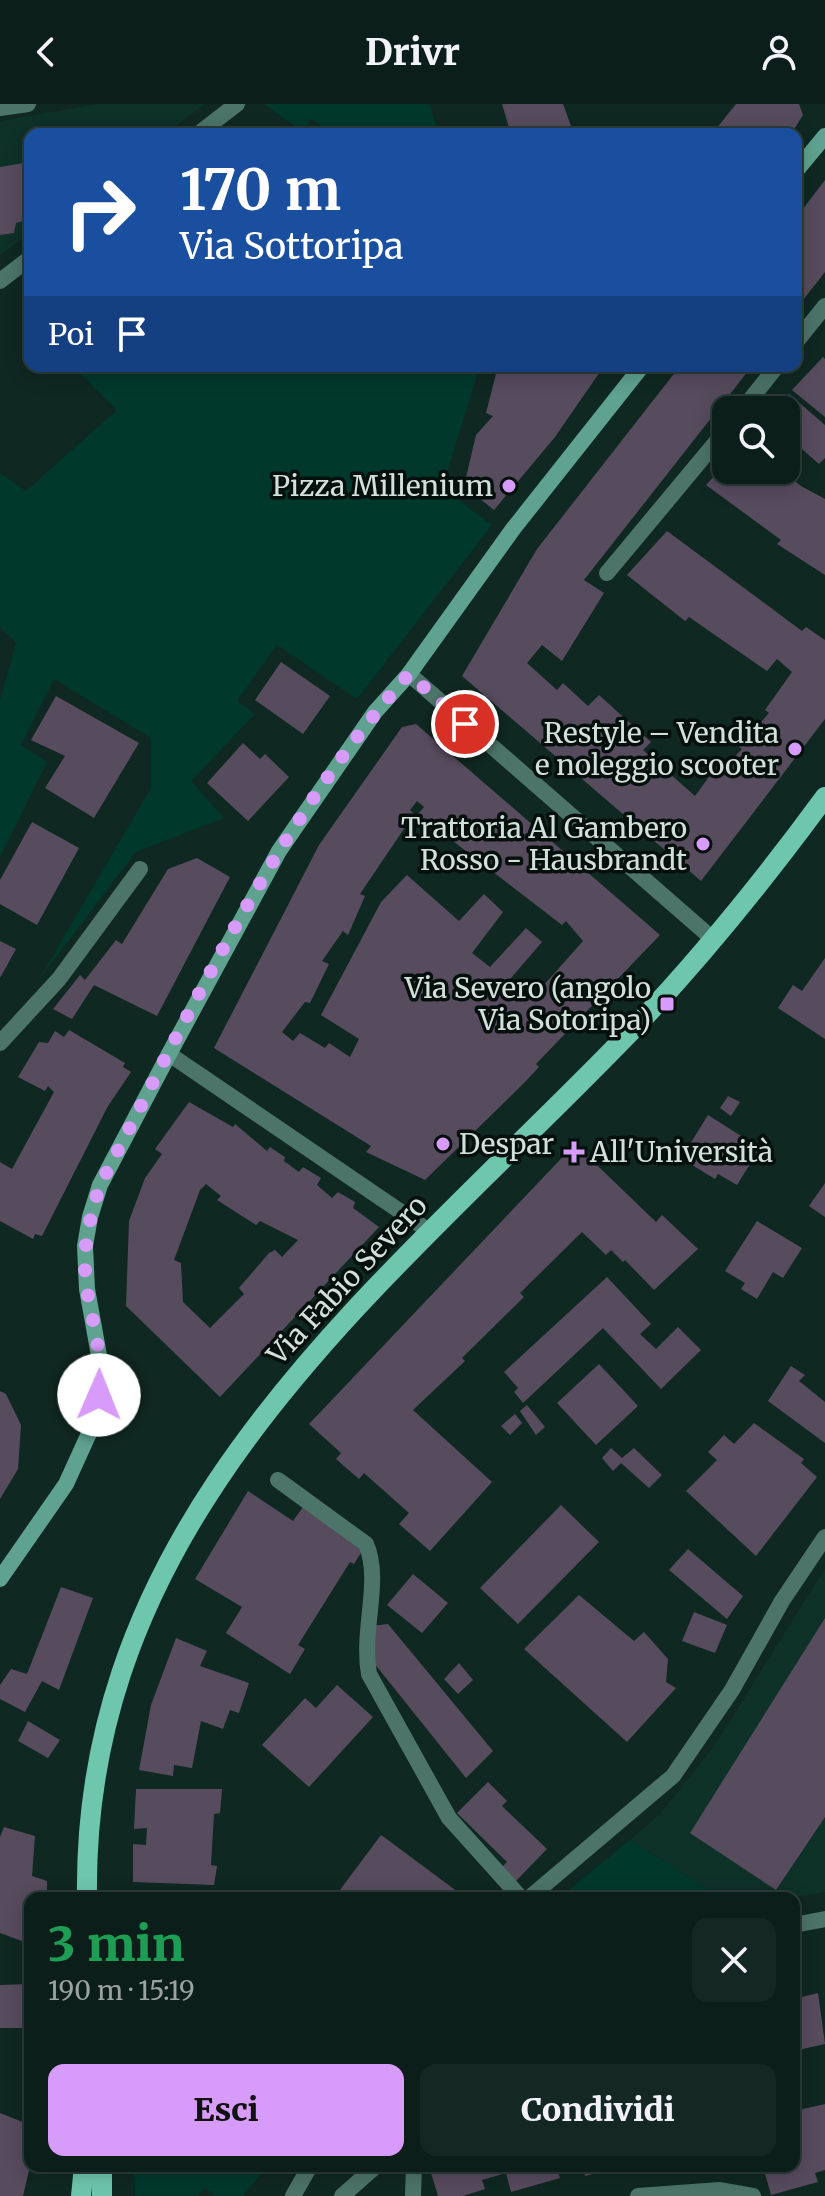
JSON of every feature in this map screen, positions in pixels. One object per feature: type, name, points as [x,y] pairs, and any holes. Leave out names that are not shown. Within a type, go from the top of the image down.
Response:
[{"type":"main road","points":[[802,164],[825,136]]},
{"type":"main road","points":[[0,1579],[66,1484],[96,1418],[102,1372],[87,1289],[85,1246],[90,1217],[100,1185],[169,1054],[279,851],[375,712],[409,674],[513,529],[637,372]]},
{"type":"main road","name":"Via Fabio Severo","points":[[87,1892],[90,1813],[101,1743],[120,1667],[189,1524],[291,1379],[429,1231],[635,1027],[714,940],[825,797]]},
{"type":"main road","points":[[81,2196],[83,2172]]},
{"type":"main road","points":[[102,2172],[102,2196]]},
{"type":"street","points":[[0,108],[28,104]]},
{"type":"street","points":[[206,128],[237,104]]},
{"type":"street","points":[[0,281],[24,263]]},
{"type":"street","points":[[802,335],[825,306]]},
{"type":"street","points":[[753,396],[772,372]]},
{"type":"street","points":[[607,573],[712,447]]},
{"type":"street","points":[[409,674],[714,940]]},
{"type":"street","points":[[0,1043],[59,979],[140,869]]},
{"type":"street","points":[[169,1054],[429,1231]]},
{"type":"street","points":[[278,1480],[366,1544],[371,1557],[373,1580],[364,1648],[369,1674],[449,1818],[516,1892]]},
{"type":"street","points":[[536,1892],[673,1776],[732,1690],[782,1601],[825,1537]]},
{"type":"street","points":[[800,1924],[825,1919]]},
{"type":"street","points":[[293,2196],[307,2172]]},
{"type":"street","points":[[342,2196],[369,2172]]},
{"type":"street","points":[[413,2196],[414,2172]]},
{"type":"street","points":[[638,2196],[719,2190],[753,2196]]},
{"type":"shaded area","points":[[97,104],[205,104],[173,128],[24,128],[24,237],[0,255],[0,121]]},
{"type":"shaded area","points":[[264,104],[429,104],[437,128],[325,128],[311,119],[305,128],[297,128]]},
{"type":"shaded area","points":[[78,372],[478,372],[442,488],[492,525],[357,699],[277,645],[237,701],[255,714],[191,781],[224,818],[136,852],[40,978],[151,788],[151,738],[54,679],[21,745],[47,762],[0,857],[0,700],[16,643],[0,627],[0,473],[26,491],[117,410]]},
{"type":"shaded area","points":[[825,1568],[825,1892],[800,1896],[800,1892],[712,1892],[630,1840],[661,1813],[715,1745]]},
{"type":"shaded area","points":[[630,1840],[712,1892],[566,1892]]},
{"type":"shaded area","points":[[134,2172],[262,2172],[243,2196],[215,2196],[205,2188],[198,2196],[135,2196]]},
{"type":"building","points":[[502,104],[563,104],[572,128],[509,128]]},
{"type":"building","points":[[736,104],[799,104],[803,115],[795,128],[717,128]]},
{"type":"building","points":[[24,163],[24,221],[16,223],[14,233],[0,235],[0,167]]},
{"type":"building","points":[[825,180],[825,272],[802,301],[802,210]]},
{"type":"building","points":[[823,357],[825,359],[825,417],[792,390]]},
{"type":"building","points":[[496,372],[600,372],[555,437],[494,510],[464,486],[476,435],[493,416],[486,413]]},
{"type":"building","points":[[675,372],[747,372],[728,396],[712,396],[712,417],[584,580],[604,593],[562,661],[542,645],[527,663],[557,690],[563,683],[588,706],[599,695],[651,742],[643,750],[695,796],[719,763],[725,767],[742,749],[739,747],[769,713],[765,710],[792,672],[777,659],[767,671],[689,617],[685,621],[627,575],[667,531],[802,631],[806,627],[825,640],[825,719],[701,881],[462,676],[537,549]]},
{"type":"building","points":[[800,403],[825,425],[825,458],[819,464],[800,447]]},
{"type":"building","points":[[712,478],[712,484],[798,484],[825,499],[825,575],[777,544],[781,540],[706,485]]},
{"type":"building","points":[[281,662],[330,696],[303,734],[255,700]]},
{"type":"building","points":[[56,696],[139,743],[94,818],[45,788],[65,756],[31,740]]},
{"type":"building","points":[[416,724],[660,935],[536,1064],[539,1067],[524,1083],[425,1180],[366,1152],[371,1146],[214,1048],[319,845],[402,727]],"holes":[[[417,801],[424,807],[418,814],[562,925],[566,921],[583,941],[535,995],[531,992],[523,1001],[505,985],[542,942],[526,928],[490,967],[472,953],[503,912],[484,894],[459,921],[407,875],[381,902],[321,1015],[359,1039],[350,1057],[329,1043],[325,1048],[300,1033],[293,1041],[282,1032],[305,1002],[310,1003],[329,964],[322,961],[343,931],[348,935],[365,896],[360,894],[414,814],[410,810]]]},
{"type":"building","points":[[243,743],[260,759],[265,754],[289,777],[248,821],[207,783]]},
{"type":"building","points":[[32,822],[79,848],[37,925],[0,904],[0,880]]},
{"type":"building","points":[[197,858],[230,877],[157,1016],[94,985],[72,1019],[53,1009],[80,975],[85,980],[116,940],[122,944],[168,869]]},
{"type":"building","points":[[0,941],[16,949],[0,978]]},
{"type":"building","points":[[825,958],[825,1039],[778,1008],[793,985],[802,991]]},
{"type":"building","points":[[69,1030],[125,1063],[123,1067],[131,1072],[108,1106],[42,1236],[35,1234],[33,1239],[0,1221],[0,1162],[12,1169],[54,1092],[48,1086],[45,1091],[18,1077],[39,1042],[48,1043],[55,1031],[64,1037]]},
{"type":"building","points":[[728,1096],[740,1102],[731,1116],[720,1108]]},
{"type":"building","points":[[189,1102],[233,1127],[235,1124],[267,1151],[270,1147],[285,1157],[284,1161],[299,1172],[303,1167],[321,1178],[317,1185],[332,1198],[338,1192],[355,1202],[353,1208],[379,1227],[220,1397],[126,1306],[129,1221],[145,1178],[162,1154],[155,1149]],"holes":[[[206,1184],[221,1196],[217,1200],[256,1225],[260,1221],[298,1240],[282,1257],[275,1250],[269,1253],[239,1288],[244,1294],[210,1328],[183,1302],[181,1263],[174,1260],[200,1190]]]},
{"type":"building","points":[[708,1115],[760,1148],[737,1185],[718,1174],[715,1179],[692,1165],[696,1158],[685,1152]]},
{"type":"building","points":[[575,1144],[656,1222],[662,1215],[698,1249],[654,1290],[625,1260],[623,1262],[611,1250],[606,1255],[582,1232],[520,1293],[524,1297],[462,1358],[465,1361],[413,1410],[492,1482],[430,1551],[399,1524],[409,1513],[364,1473],[359,1479],[336,1459],[341,1453],[309,1424]]},
{"type":"building","points":[[825,1183],[825,1217],[809,1206]]},
{"type":"building","points":[[757,1221],[802,1248],[783,1278],[773,1272],[757,1299],[741,1289],[745,1283],[725,1271]]},
{"type":"building","points":[[607,1277],[651,1324],[640,1334],[656,1349],[678,1327],[701,1350],[661,1389],[603,1328],[523,1403],[514,1392],[518,1388],[504,1372]]},
{"type":"building","points":[[599,1364],[638,1406],[596,1445],[557,1403]]},
{"type":"building","points":[[791,1366],[805,1375],[799,1381],[825,1402],[825,1443],[768,1401]]},
{"type":"building","points":[[0,1391],[6,1394],[21,1425],[18,1469],[0,1499]]},
{"type":"building","points":[[527,1405],[545,1427],[536,1435],[520,1411]]},
{"type":"building","points":[[515,1414],[522,1423],[510,1435],[501,1426]]},
{"type":"building","points":[[754,1423],[804,1459],[801,1463],[817,1477],[756,1556],[686,1491],[717,1460],[708,1452],[724,1435],[734,1444]]},
{"type":"building","points":[[611,1448],[622,1458],[634,1448],[662,1475],[649,1488],[621,1463],[613,1471],[602,1458]]},
{"type":"building","points":[[248,1491],[293,1521],[303,1507],[362,1551],[354,1564],[350,1562],[298,1645],[305,1649],[290,1674],[226,1633],[242,1607],[195,1579]]},
{"type":"building","points":[[561,1505],[599,1542],[518,1624],[480,1588]]},
{"type":"building","points":[[688,1549],[743,1596],[727,1619],[669,1570]]},
{"type":"building","points":[[413,1574],[448,1603],[422,1633],[387,1605]]},
{"type":"building","points":[[61,1587],[93,1598],[59,1690],[42,1681],[25,1712],[0,1699],[0,1685],[11,1669],[27,1674]]},
{"type":"building","points":[[579,1595],[634,1641],[644,1632],[668,1659],[666,1682],[676,1688],[627,1742],[524,1649]]},
{"type":"building","points":[[694,1612],[727,1625],[715,1653],[682,1641]]},
{"type":"building","points":[[825,1618],[825,1817],[776,1890],[690,1833]]},
{"type":"building","points":[[388,1624],[493,1751],[466,1778],[374,1663],[371,1626]]},
{"type":"building","points":[[176,1638],[207,1651],[200,1666],[249,1683],[239,1713],[230,1710],[223,1729],[201,1721],[192,1768],[174,1765],[173,1776],[139,1770],[151,1705]]},
{"type":"building","points":[[459,1663],[473,1680],[458,1694],[444,1679]]},
{"type":"building","points":[[337,1685],[373,1717],[309,1787],[262,1745],[305,1698],[316,1708]]},
{"type":"building","points":[[28,1721],[60,1740],[48,1758],[18,1741]]},
{"type":"building","points":[[488,1782],[507,1801],[502,1806],[547,1849],[515,1882],[501,1868],[507,1862],[457,1813]]},
{"type":"building","points":[[136,1789],[222,1789],[220,1813],[214,1814],[211,1865],[217,1866],[214,1885],[133,1882],[133,1844],[146,1845],[147,1828],[134,1829]]},
{"type":"building","points":[[4,1827],[35,1836],[32,1876],[47,1881],[47,1892],[24,1892],[24,1942],[0,1933],[0,1837]]},
{"type":"building","points":[[381,1835],[458,1892],[338,1892]]},
{"type":"building","points":[[24,1984],[24,2028],[0,2028],[0,1985]]},
{"type":"building","points":[[818,1993],[825,2044],[800,2050],[800,1998]]},
{"type":"building","points":[[825,2104],[825,2170],[815,2173],[818,2182],[771,2195],[765,2172],[800,2172],[800,2110]]},
{"type":"building","points":[[0,2113],[24,2123],[24,2172],[29,2172],[23,2196],[0,2196]]},
{"type":"building","points":[[431,2172],[558,2172],[560,2178],[511,2192],[506,2173],[482,2180],[485,2189],[463,2196],[438,2196]]},
{"type":"place","name":"Pizza Millenium","points":[[509,486]]},
{"type":"place","name":"Restyle – Vendita e noleggio scooter","points":[[795,749]]},
{"type":"place","name":"Trattoria Al Gambero Rosso - Hausbrandt","points":[[703,844]]},
{"type":"place","name":"Via Severo (angolo Via Sotoripa)","points":[[667,1004]]},
{"type":"place","name":"Despar","points":[[443,1144]]},
{"type":"place","name":"All'Università","points":[[574,1152]]},
{"type":"route","points":[[99,1395],[102,1372],[87,1289],[85,1246],[100,1185],[279,851],[375,712],[409,674],[465,724]]}]
